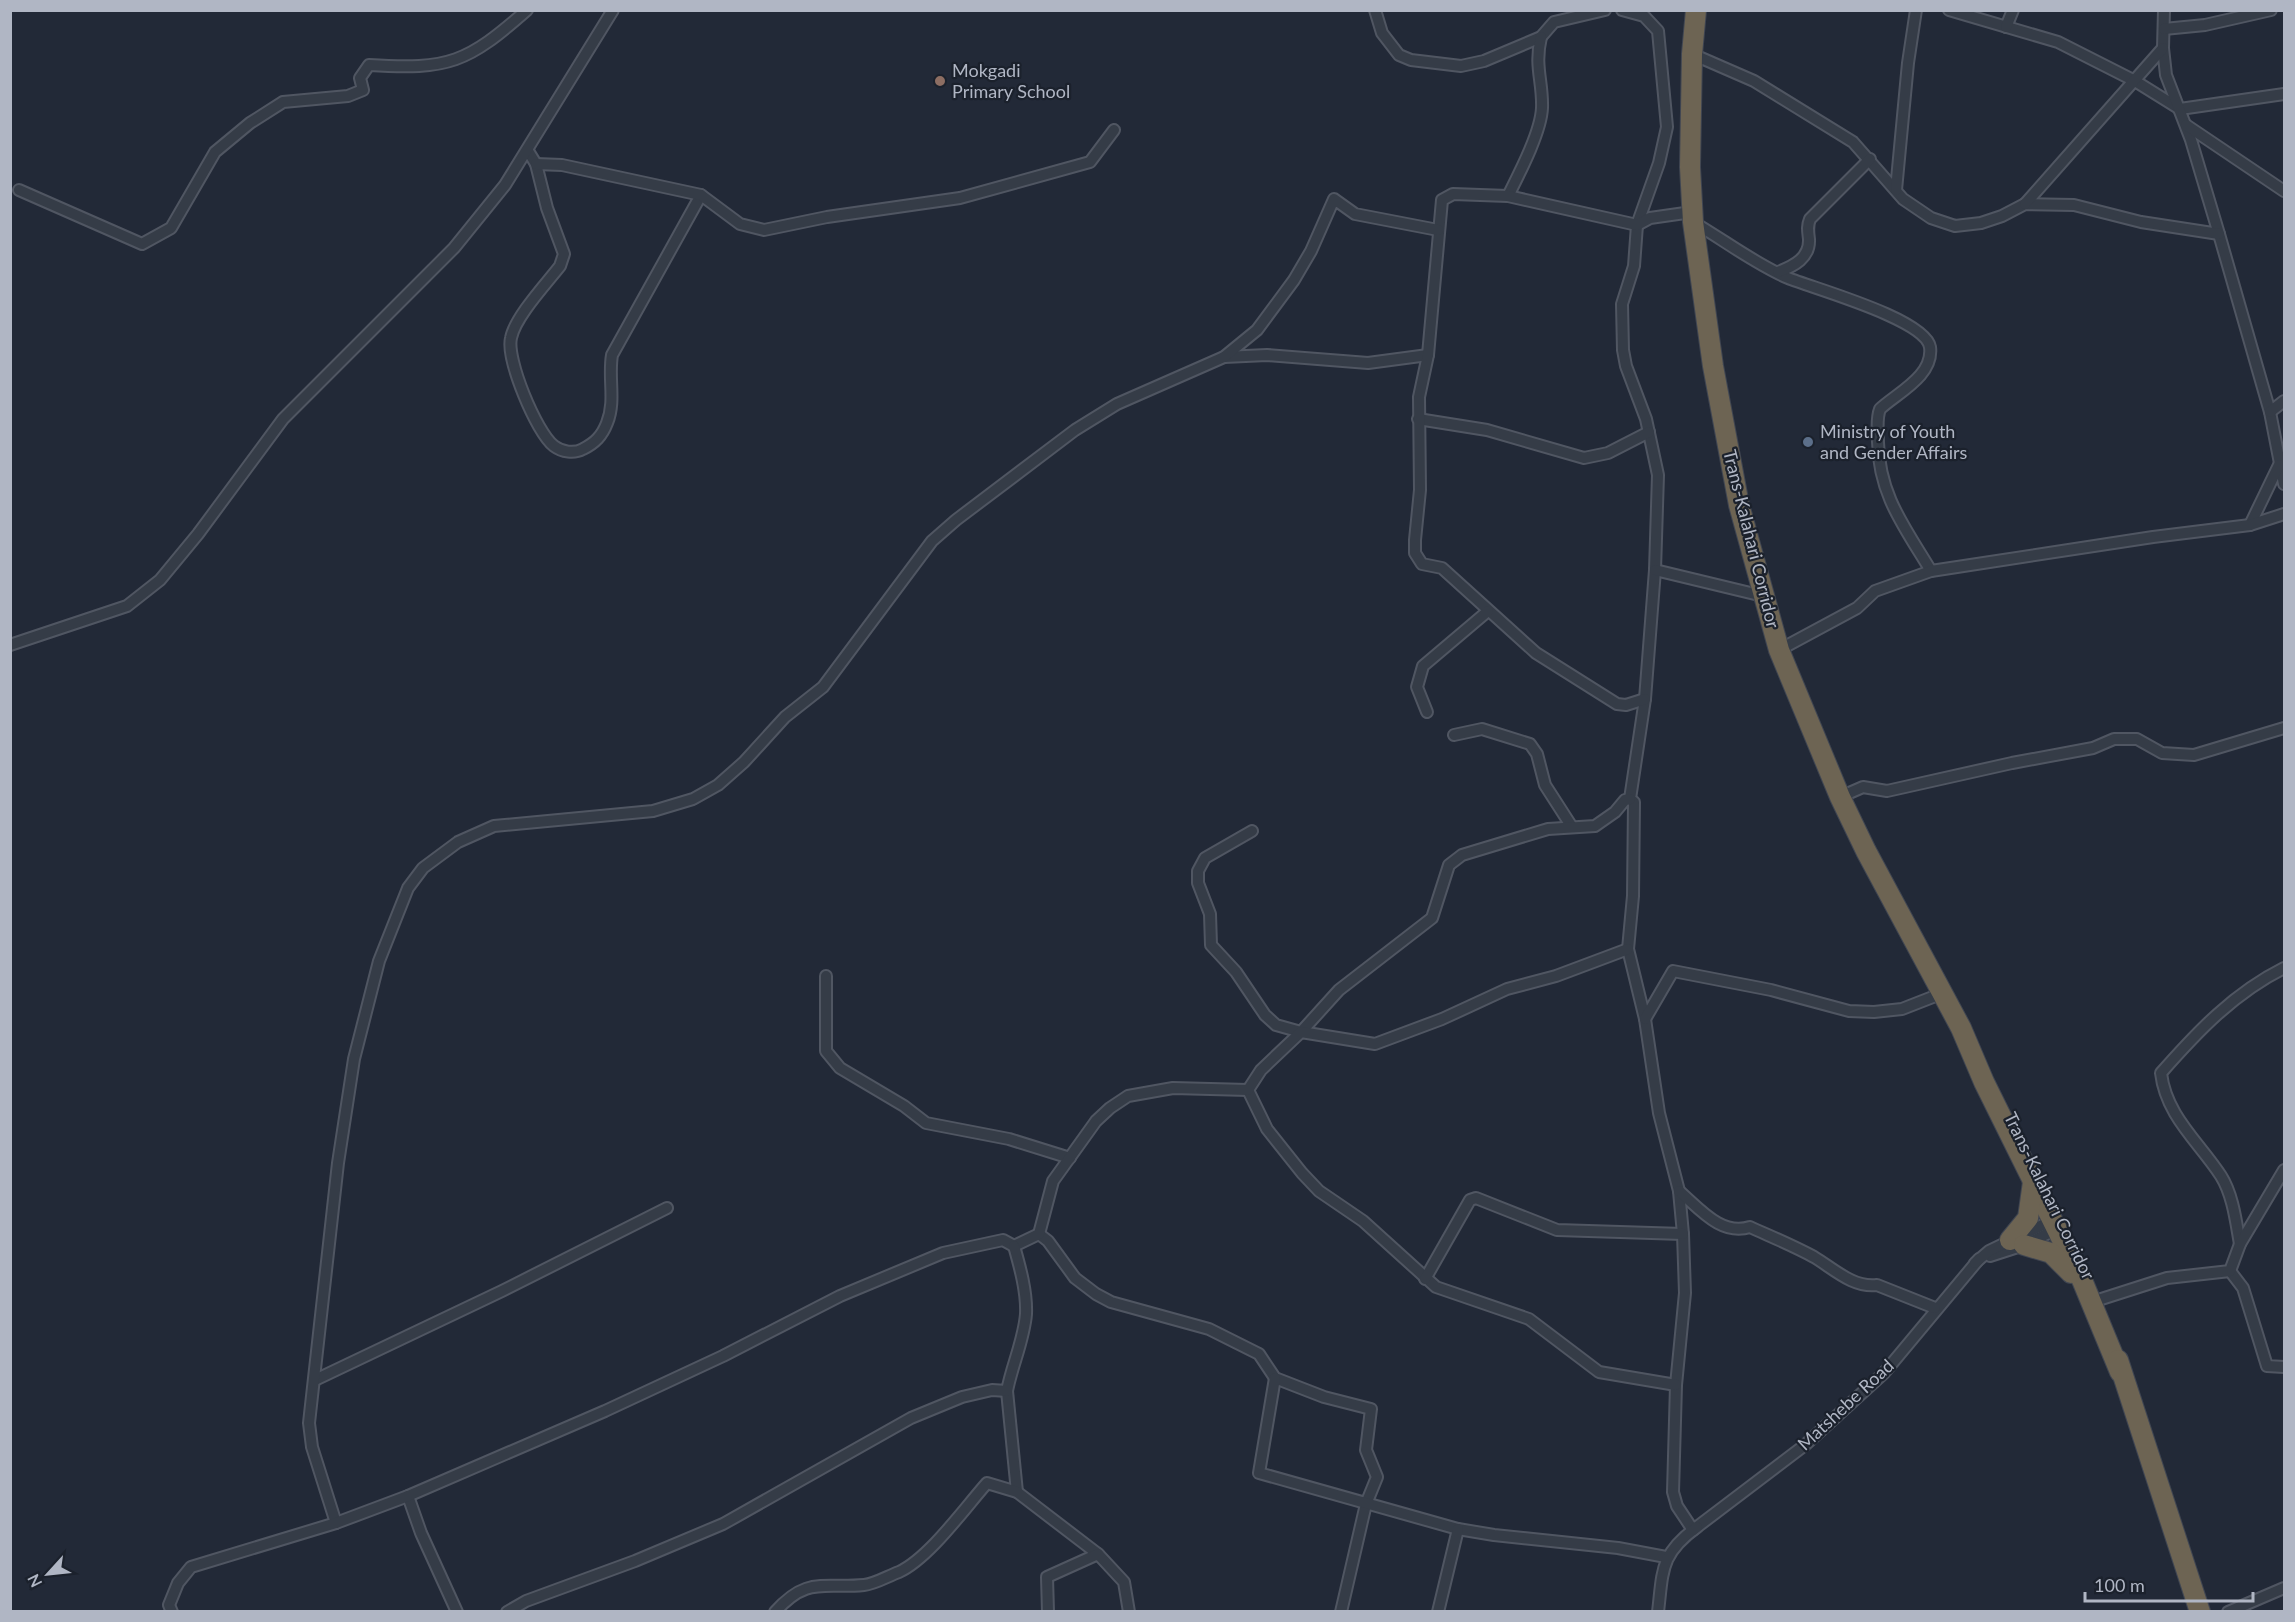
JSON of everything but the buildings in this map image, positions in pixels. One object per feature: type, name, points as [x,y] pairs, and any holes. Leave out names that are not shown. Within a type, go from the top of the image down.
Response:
[{"type":"highway","name":"Trans-Kalahari Corridor","points":[[1696,10],[1692,54],[1692,217],[1723,428],[1739,505],[1779,650],[1840,797],[1866,851],[1961,1028],[1990,1077],[2095,1301],[2200,1611]]},
{"type":"highway","name":"Trans-Kalahari Corridor","points":[[1961,1028],[1984,1082],[2033,1181],[2059,1222]]},
{"type":"highway","points":[[2033,1181],[2028,1218],[2017,1243],[2051,1253],[2065,1264],[2095,1301]]},
{"type":"street","points":[[18,190],[142,244],[171,228],[215,152],[250,123],[283,102],[348,96],[363,90],[360,78],[369,65],[424,67],[456,62],[490,42],[527,10]]},
{"type":"street","points":[[10,645],[127,606],[160,580],[198,534],[283,419],[454,248],[505,185],[613,10]]},
{"type":"street","points":[[1375,10],[1382,33],[1399,55],[1424,63],[1461,66],[1484,61],[1541,37],[1554,22],[1605,10]]},
{"type":"street","points":[[1622,10],[1644,16],[1658,31],[1667,127],[1637,225],[1634,266],[1622,304],[1623,350],[1649,432],[1658,475],[1655,570],[1645,699],[1630,799]]},
{"type":"street","points":[[1896,190],[1908,63],[1916,10]]},
{"type":"street","points":[[1949,10],[2058,42],[2135,81],[2180,109],[2284,94]]},
{"type":"street","points":[[2006,27],[2013,10]]},
{"type":"street","points":[[2164,10],[2163,48],[2166,75],[2180,109],[2219,234],[2270,412],[2284,484]]},
{"type":"street","points":[[2164,29],[2205,25],[2271,10]]},
{"type":"street","points":[[1508,196],[1542,108],[1537,54],[1541,37]]},
{"type":"street","points":[[1692,54],[1754,81],[1853,141],[1916,209],[1955,226],[1981,223],[2002,216],[2025,204],[2163,48]]},
{"type":"street","points":[[2185,125],[2284,191]]},
{"type":"street","points":[[536,164],[562,165],[701,195],[740,224],[764,230],[827,216],[960,198],[1090,162],[1114,130]]},
{"type":"street","points":[[528,151],[536,164],[547,208],[564,254],[560,266],[511,336],[510,350],[540,430],[552,445],[562,451],[579,451],[597,442],[607,424],[612,406],[610,367],[612,356],[701,195]]},
{"type":"street","points":[[1778,272],[1802,259],[1809,249],[1810,219],[1870,159]]},
{"type":"street","points":[[1645,699],[1626,705],[1617,704],[1536,653],[1442,568],[1422,564],[1415,553],[1419,497],[1419,397],[1428,355],[1442,200],[1448,195],[1508,196],[1637,225],[1650,218],[1692,217],[1778,272],[1860,303],[1916,329],[1927,338],[1930,350],[1919,376],[1906,390],[1880,409],[1878,451],[1883,487],[1892,508],[1931,571]]},
{"type":"street","points":[[336,1523],[312,1447],[309,1423],[338,1163],[354,1059],[379,961],[408,888],[423,868],[458,842],[494,826],[653,811],[693,799],[718,785],[744,762],[785,717],[823,687],[932,541],[956,520],[1075,430],[1116,404],[1224,357],[1257,330],[1281,302],[1311,251],[1334,200],[1355,214],[1438,230]]},
{"type":"street","points":[[2025,204],[2085,206],[2141,222],[2219,234]]},
{"type":"street","points":[[1224,357],[1267,356],[1368,363],[1428,355]]},
{"type":"street","points":[[2270,412],[2284,401]]},
{"type":"street","points":[[1418,419],[1487,430],[1584,458],[1595,458],[1608,453],[1649,432]]},
{"type":"street","points":[[2250,525],[2279,465]]},
{"type":"street","points":[[1779,650],[1857,608],[1875,591],[1931,571],[2153,537],[2250,525],[2284,514]]},
{"type":"street","points":[[1655,570],[1763,596]]},
{"type":"street","points":[[1427,712],[1417,687],[1423,666],[1488,611]]},
{"type":"street","points":[[1840,797],[1863,787],[1887,791],[2012,763],[2094,748],[2114,739],[2137,739],[2162,753],[2194,755],[2284,728]]},
{"type":"street","points":[[1454,735],[1482,729],[1530,744],[1537,754],[1545,785],[1572,827]]},
{"type":"street","points":[[1248,1090],[1261,1070],[1301,1032],[1339,990],[1432,918],[1449,866],[1461,855],[1548,829],[1572,827],[1585,829],[1594,826],[1615,812],[1625,800],[1630,799]]},
{"type":"street","points":[[1630,799],[1634,802],[1633,896],[1628,949],[1645,1019],[1659,1113],[1679,1191],[1683,1234],[1685,1293],[1676,1385],[1673,1492],[1677,1506],[1693,1530]]},
{"type":"street","points":[[1252,831],[1205,858],[1197,871],[1198,883],[1210,914],[1211,945],[1236,972],[1265,1015],[1276,1024],[1301,1032],[1375,1044],[1442,1019],[1507,989],[1556,976],[1628,949]]},
{"type":"street","points":[[2240,1244],[2232,1206],[2222,1178],[2183,1128],[2163,1089],[2161,1073],[2198,1029],[2255,985],[2284,968]]},
{"type":"street","points":[[1645,1019],[1673,970],[1771,990],[1849,1011],[1874,1012],[1902,1009],[1943,993]]},
{"type":"street","points":[[826,976],[826,1051],[840,1068],[904,1106],[926,1122],[1009,1139],[1070,1158]]},
{"type":"street","points":[[1014,1246],[1039,1234],[1053,1181],[1096,1121],[1128,1096],[1173,1088],[1248,1090]]},
{"type":"street","points":[[1248,1090],[1267,1129],[1319,1191],[1363,1221],[1436,1287],[1529,1319],[1599,1372],[1676,1385]]},
{"type":"street","points":[[2230,1271],[2240,1244],[2284,1170]]},
{"type":"street","points":[[1679,1191],[1724,1227],[1738,1230],[1750,1227],[1814,1257],[1844,1277],[1869,1286],[1877,1285],[1935,1308]]},
{"type":"street","points":[[1425,1279],[1470,1200],[1476,1198],[1557,1230],[1683,1234]]},
{"type":"street","points":[[315,1380],[502,1291],[668,1208]]},
{"type":"street","points":[[1658,1611],[1660,1582],[1666,1557],[1693,1530],[1805,1445],[1884,1373],[1935,1308],[1978,1259],[2059,1222]]},
{"type":"street","points":[[1039,1234],[1048,1241],[1075,1278],[1096,1294],[1112,1302],[1151,1311],[1232,1338],[1259,1354],[1275,1377],[1324,1397],[1371,1409],[1366,1450],[1377,1477],[1366,1504],[1341,1611]]},
{"type":"street","points":[[172,1611],[168,1605],[178,1583],[191,1567],[336,1523],[408,1496],[605,1412],[883,1278],[943,1253],[1003,1240],[1014,1246]]},
{"type":"street","points":[[1014,1246],[1026,1313],[1021,1344],[1014,1359],[1007,1391],[1017,1492]]},
{"type":"street","name":"Matshebe Road","points":[[1884,1373],[1978,1259]]},
{"type":"street","points":[[2095,1301],[2167,1278],[2230,1271]]},
{"type":"street","points":[[2230,1271],[2243,1288],[2267,1366],[2284,1367]]},
{"type":"street","points":[[1275,1377],[1259,1473],[1458,1528],[1494,1535],[1618,1548],[1666,1557]]},
{"type":"street","points":[[507,1611],[526,1601],[635,1561],[723,1524],[911,1418],[962,1398],[992,1390],[1007,1391]]},
{"type":"street","points":[[775,1611],[791,1596],[813,1585],[866,1585],[902,1570],[938,1540],[987,1483],[1017,1492],[1098,1554],[1124,1582],[1129,1611]]},
{"type":"street","points":[[408,1496],[421,1533],[457,1611]]},
{"type":"street","points":[[1438,1611],[1458,1528]]},
{"type":"street","points":[[1048,1611],[1047,1577],[1098,1554]]},
{"type":"street","points":[[2228,1611],[2284,1588]]},
{"type":"place","name":"Mokgadi Primary School","points":[[940,81]]},
{"type":"place","name":"Ministry of Youth and Gender Affairs","points":[[1808,442]]}]
